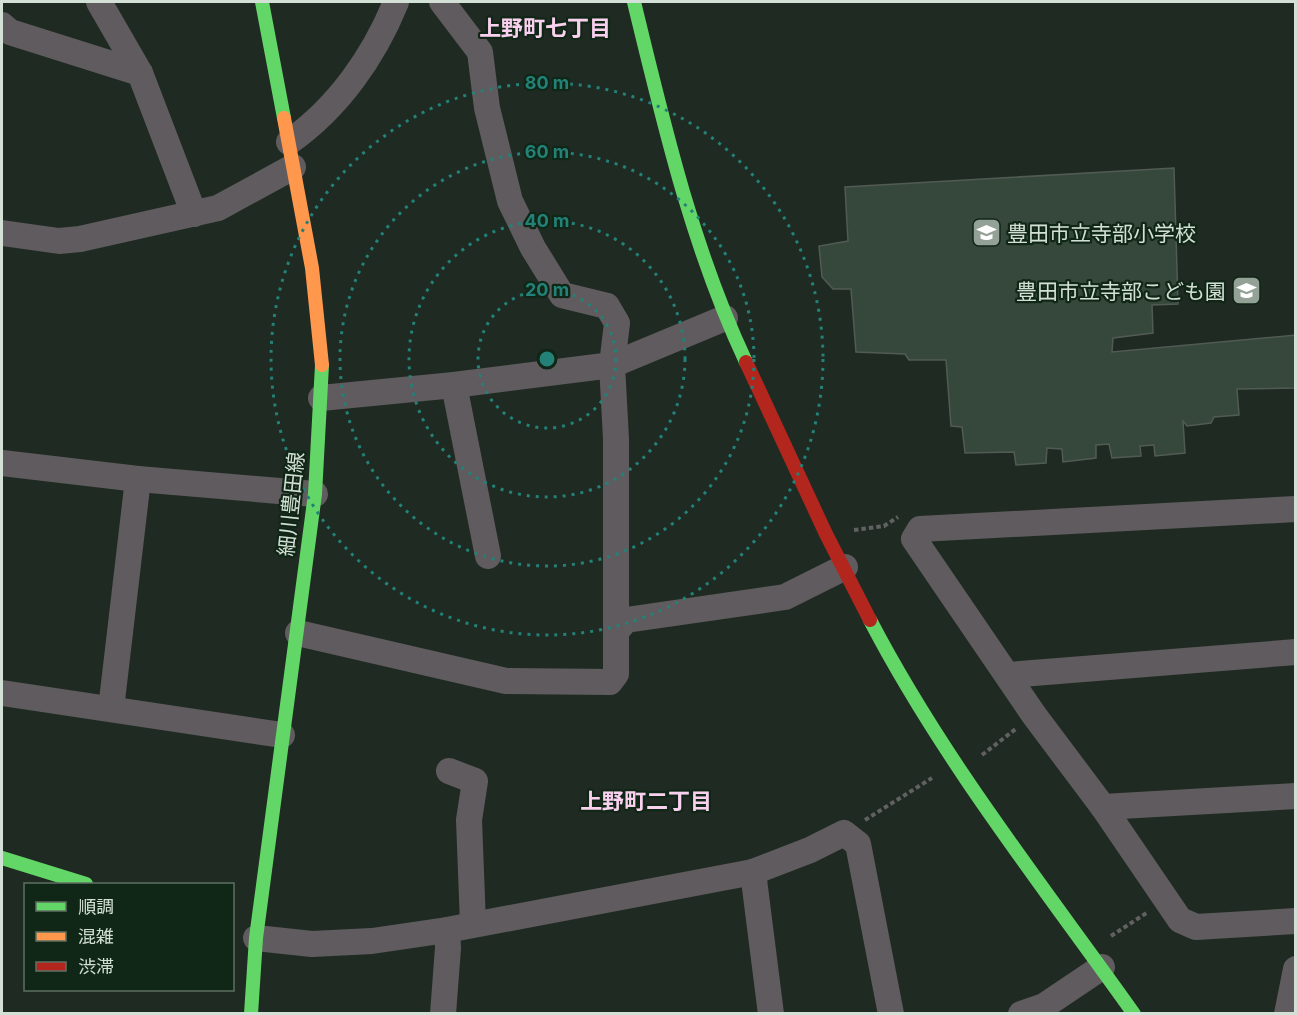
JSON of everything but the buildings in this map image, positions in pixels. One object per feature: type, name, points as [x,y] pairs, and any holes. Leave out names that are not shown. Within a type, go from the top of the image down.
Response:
[{"type":"street","points":[[99,2],[140,73],[194,214]]},
{"type":"street","name":"細川豊田線","points":[[250,1014],[248,935],[282,735],[315,494],[323,355],[318,312],[291,154],[262,2]]},
{"type":"street","points":[[2,233],[59,241],[80,239],[218,208],[291,154],[364,66],[396,2]]},
{"type":"street","points":[[297,633],[506,681],[610,682],[616,674],[618,629],[616,439],[612,365],[617,323],[607,306],[562,295],[533,248],[510,201],[487,108],[480,52],[442,2]]},
{"type":"street","points":[[633,2],[670,151],[705,266],[725,318],[826,534],[899,675],[961,771],[1134,1014]]},
{"type":"street","points":[[2,25],[10,32],[140,73]]},
{"type":"street","points":[[321,398],[454,386],[612,365],[725,318]]},
{"type":"street","points":[[454,386],[488,556]]},
{"type":"street","points":[[2,463],[138,479],[315,494]]},
{"type":"street","points":[[111,709],[138,479]]},
{"type":"street","points":[[1296,508],[920,529],[914,539],[916,546],[1034,715],[1103,807],[1180,920],[1188,926],[1296,921]]},
{"type":"street","points":[[618,629],[626,620],[785,597],[845,567]]},
{"type":"street","points":[[1008,675],[1296,652]]},
{"type":"street","points":[[2,693],[282,735]]},
{"type":"street","points":[[449,771],[476,781],[469,820],[473,924]]},
{"type":"street","points":[[1103,807],[1296,796]]},
{"type":"street","points":[[248,935],[312,944],[372,941],[447,930],[753,872],[810,850],[844,833],[858,844],[891,1014]]},
{"type":"street","points":[[2,858],[80,883]]},
{"type":"street","points":[[753,872],[771,1014]]},
{"type":"street","points":[[442,1014],[448,948],[447,930]]},
{"type":"street","points":[[1021,1014],[1044,1006],[1097,959]]},
{"type":"street","points":[[1287,1014],[1296,969]]},
{"type":"path","points":[[826,534],[884,526],[906,512]]},
{"type":"path","points":[[961,771],[1034,715]]},
{"type":"path","points":[[844,833],[935,776],[952,755]]},
{"type":"path","points":[[1097,959],[1167,899]]},
{"type":"traffic: fast","points":[[262,2],[284,118]]},
{"type":"traffic: fast","points":[[634,2],[681,185],[710,275],[746,362]]},
{"type":"traffic: fast","points":[[251,1014],[256,938],[315,494],[322,365]]},
{"type":"traffic: fast","points":[[870,620],[929,723],[995,822],[1134,1014]]},
{"type":"traffic: fast","points":[[2,858],[83,883]]},
{"type":"traffic: slow","points":[[284,118],[312,268],[322,365]]},
{"type":"traffic: jam","points":[[746,362],[826,534],[870,620]]},
{"type":"place","name":"豊田市立寺部小学校","points":[[986,233]]},
{"type":"place","name":"豊田市立寺部こども園","points":[[1247,291]]},
{"type":"district","name":"上野町七丁目","points":[[545,28]]},
{"type":"district","name":"上野町二丁目","points":[[646,801]]}]
